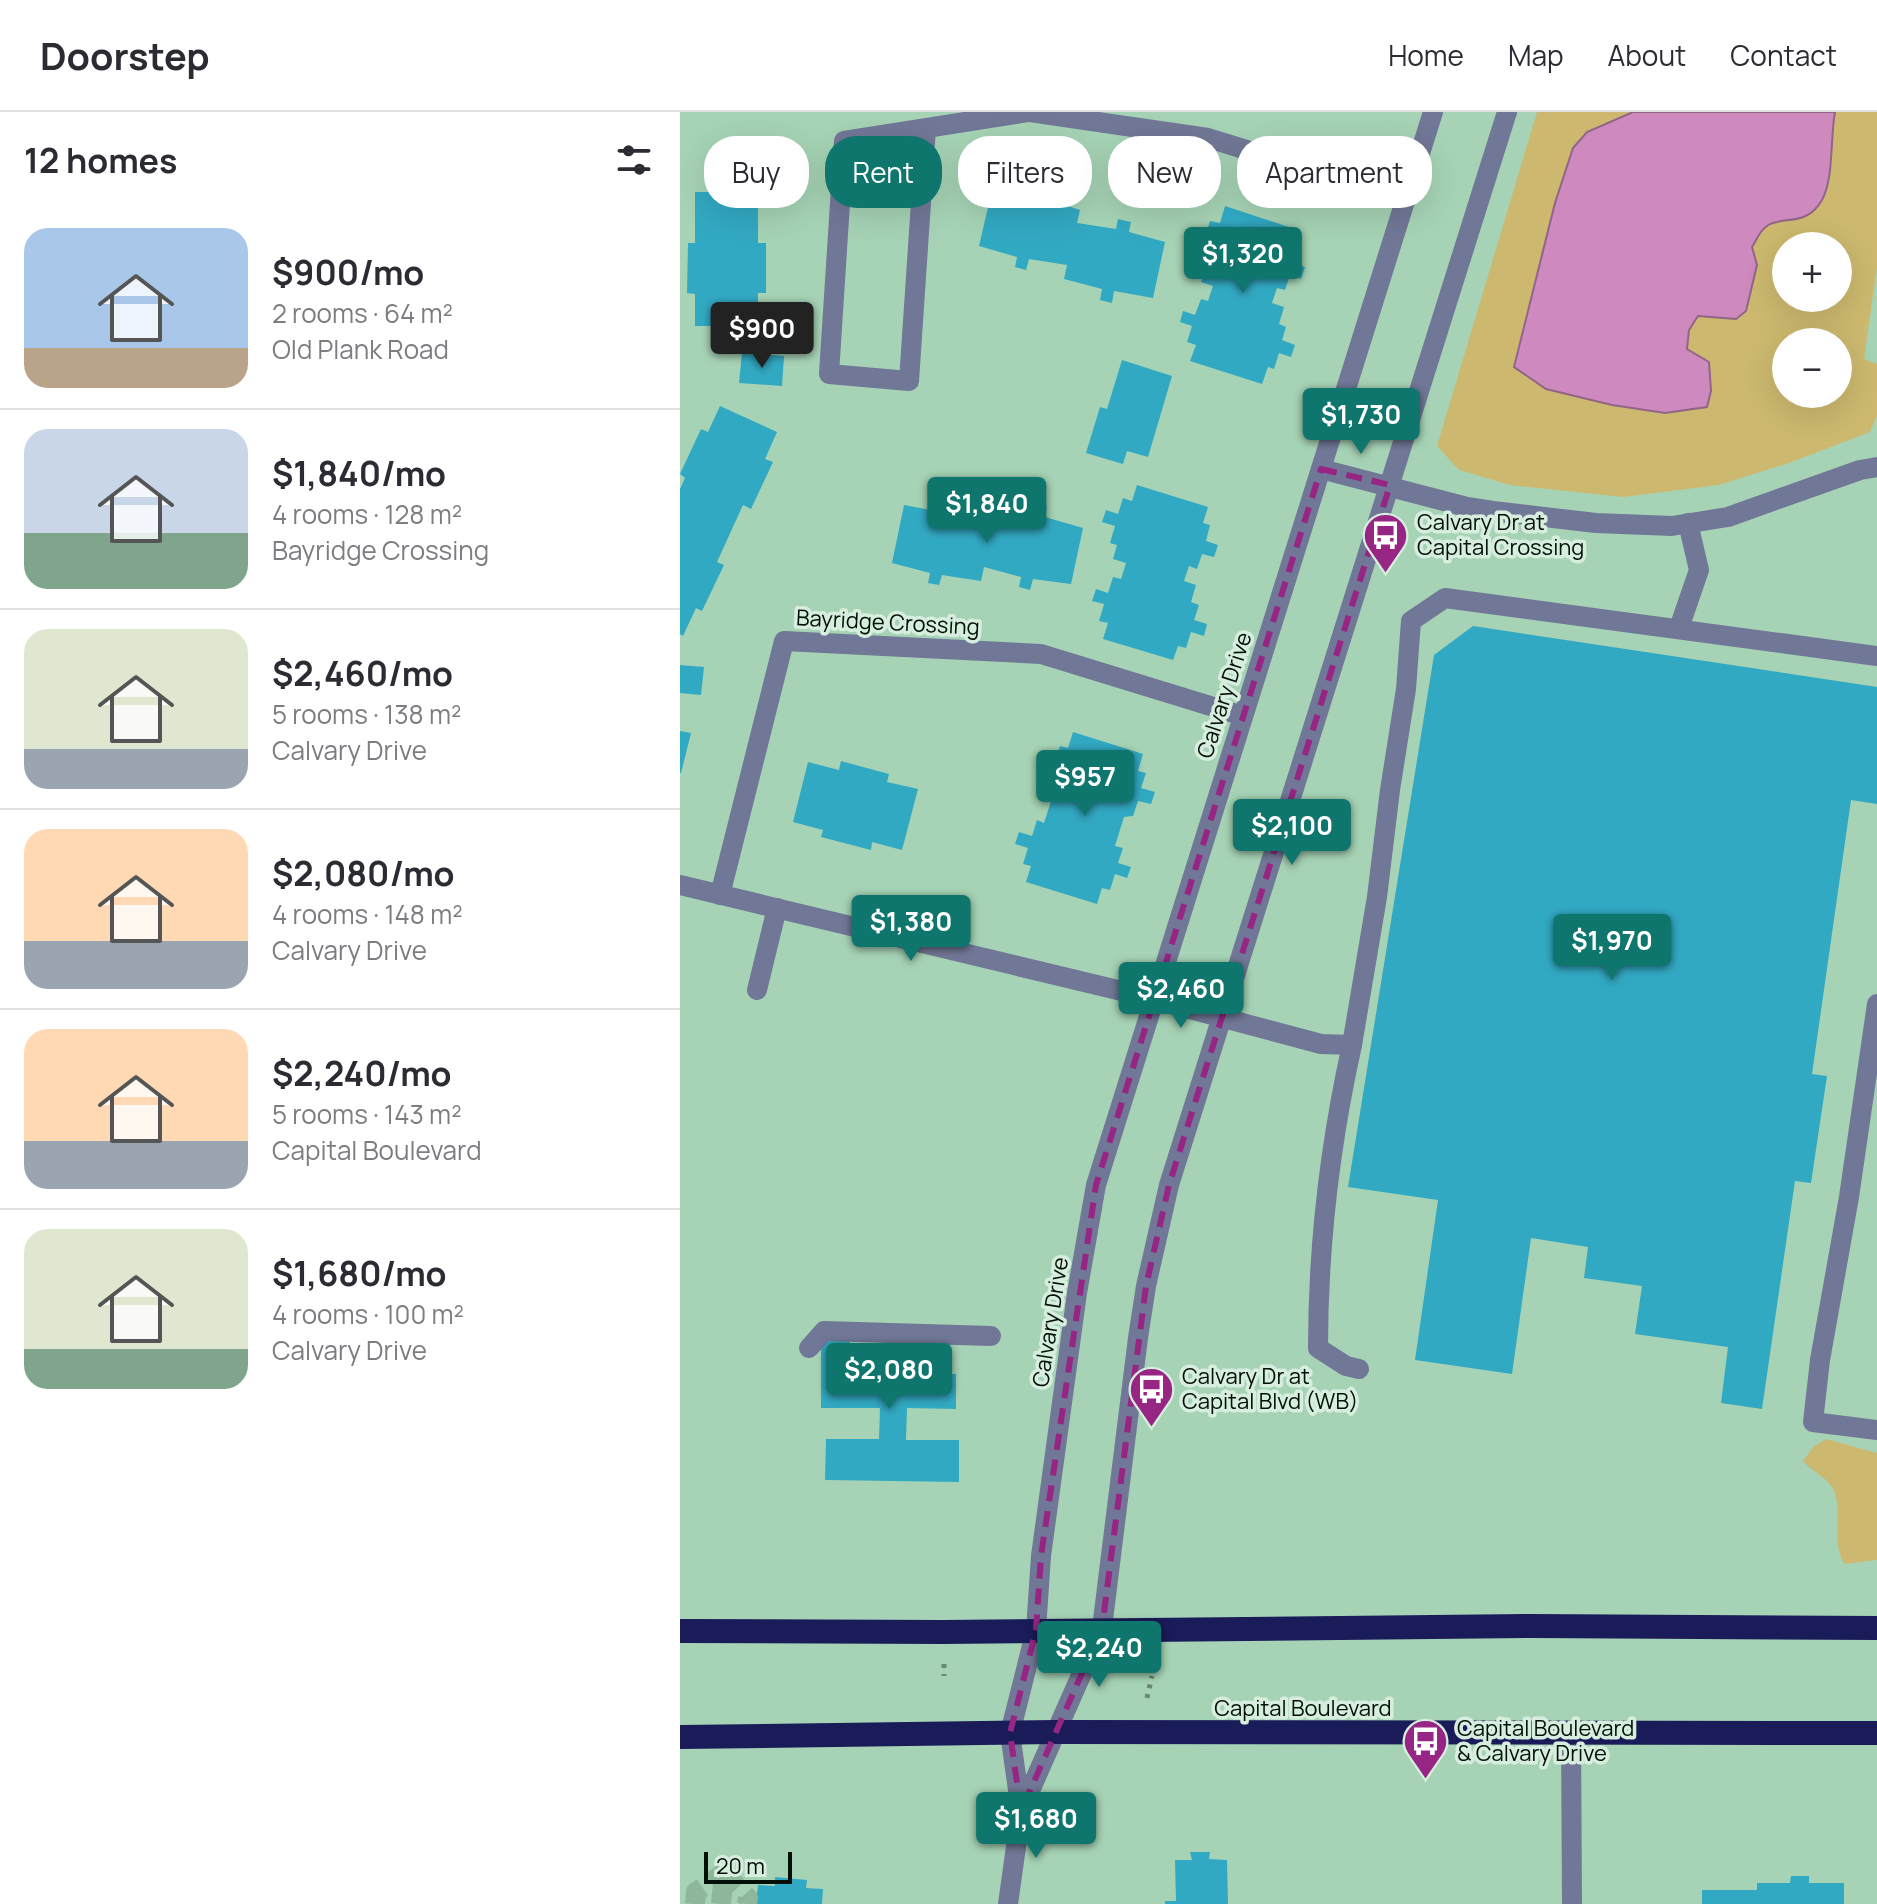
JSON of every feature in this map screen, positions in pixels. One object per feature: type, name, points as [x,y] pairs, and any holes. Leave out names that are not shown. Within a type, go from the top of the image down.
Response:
[{"type":"highway","points":[[680,1631],[1516,1626],[1877,1628]]},
{"type":"highway","name":"Capital Boulevard","points":[[680,1737],[1056,1732],[1877,1733]]},
{"type":"street","points":[[926,128],[909,381],[829,374],[844,141],[926,128],[1029,112],[1208,138],[1237,147]]},
{"type":"street","name":"Calvary Drive","points":[[1426,136],[1433,112]]},
{"type":"street","points":[[1008,1904],[1021,1811],[1102,1628],[1146,1286],[1169,1185],[1507,112]]},
{"type":"street","name":"Calvary Drive","points":[[1010,1733],[1036,1630],[1043,1542],[1077,1293],[1096,1185],[1403,208]]},
{"type":"street","points":[[1321,469],[1467,507],[1596,523],[1672,526],[1728,517],[1860,470],[1877,467]]},
{"type":"street","points":[[1679,628],[1699,570],[1688,523]]},
{"type":"street","points":[[1359,1369],[1346,1366],[1318,1348],[1318,1302],[1336,1118],[1352,1045],[1377,897],[1406,689],[1411,621],[1445,598],[1877,656]]},
{"type":"street","name":"Bayridge Crossing","points":[[720,895],[784,641],[1041,654],[1243,716]]},
{"type":"street","points":[[680,885],[1321,1044],[1352,1045]]},
{"type":"street","points":[[757,990],[777,908]]},
{"type":"street","points":[[1877,1004],[1849,1197],[1820,1360],[1813,1422],[1877,1430]]},
{"type":"street","points":[[809,1348],[824,1331],[991,1336]]},
{"type":"street","points":[[1010,1733],[1021,1811]]},
{"type":"street","points":[[1571,1734],[1572,1904]]},
{"type":"path","points":[[944,1664],[944,1676]]},
{"type":"path","points":[[1147,1698],[1152,1676]]},
{"type":"highlighted area","points":[[1321,469],[1390,485],[1169,1185],[1146,1286],[1102,1628],[1021,1811],[1010,1733],[1036,1630],[1041,1556],[1096,1185]]},
{"type":"shaded area","points":[[1537,112],[1877,112],[1877,267],[1864,359],[1877,364],[1877,416],[1870,432],[1789,463],[1719,485],[1623,497],[1510,485],[1459,470],[1437,446]]},
{"type":"shaded area","points":[[1633,112],[1835,112],[1826,191],[1816,209],[1802,218],[1773,223],[1760,233],[1752,247],[1757,265],[1746,311],[1736,319],[1698,316],[1689,330],[1687,349],[1709,362],[1711,391],[1707,407],[1665,413],[1612,405],[1546,389],[1514,367],[1555,203],[1573,148],[1587,132]]},
{"type":"shaded area","points":[[1826,1439],[1877,1453],[1877,1560],[1845,1564],[1841,1557],[1835,1493],[1829,1483],[1803,1461],[1813,1447]]},
{"type":"building","points":[[695,192],[704,192],[704,208],[758,208],[758,243],[766,243],[766,293],[758,293],[758,326],[695,326],[695,294],[687,293],[688,243],[695,243]]},
{"type":"building","points":[[1225,206],[1295,229],[1290,244],[1297,247],[1293,263],[1305,267],[1301,279],[1290,275],[1285,290],[1277,288],[1272,303],[1284,307],[1279,324],[1286,327],[1282,340],[1295,345],[1291,357],[1279,353],[1274,369],[1268,367],[1262,384],[1190,361],[1196,345],[1187,342],[1192,326],[1180,322],[1183,311],[1195,315],[1201,299],[1208,301],[1213,286],[1201,282],[1206,267],[1198,265],[1203,248],[1190,244],[1194,233],[1205,236],[1210,221],[1220,223]]},
{"type":"building","points":[[988,208],[1074,208],[1080,210],[1077,223],[1116,229],[1118,219],[1131,222],[1129,232],[1165,242],[1153,298],[1114,291],[1112,303],[1100,300],[1102,289],[1064,279],[1067,265],[1029,259],[1026,270],[1015,267],[1017,257],[979,246]]},
{"type":"building","points":[[742,353],[784,356],[782,386],[739,383]]},
{"type":"building","points":[[1122,360],[1172,376],[1148,457],[1127,451],[1123,464],[1086,453],[1100,407],[1107,409]]},
{"type":"building","points":[[720,406],[777,432],[765,459],[773,462],[751,509],[743,505],[717,562],[724,565],[702,611],[696,608],[683,636],[680,634],[680,489],[685,478],[680,474],[701,429],[708,432]]},
{"type":"building","points":[[1137,485],[1208,507],[1203,523],[1210,525],[1206,541],[1218,545],[1214,557],[1202,554],[1197,569],[1189,566],[1184,581],[1196,585],[1191,602],[1199,605],[1194,620],[1207,624],[1204,636],[1191,632],[1186,648],[1178,646],[1173,660],[1103,639],[1108,623],[1099,621],[1104,604],[1092,601],[1096,589],[1108,593],[1113,577],[1121,579],[1126,563],[1113,559],[1117,545],[1110,543],[1115,526],[1102,522],[1106,510],[1118,514],[1123,498],[1132,501]]},
{"type":"building","points":[[944,499],[956,502],[954,513],[991,523],[994,509],[1033,516],[1036,504],[1047,506],[1045,517],[1083,528],[1071,584],[1033,579],[1030,590],[1019,587],[1021,577],[984,567],[981,581],[942,575],[939,585],[928,583],[930,573],[892,563],[904,505],[941,512]]},
{"type":"building","points":[[1473,626],[1877,687],[1877,804],[1851,800],[1812,1074],[1827,1076],[1811,1183],[1795,1181],[1762,1409],[1721,1403],[1728,1347],[1635,1334],[1642,1286],[1584,1278],[1588,1247],[1531,1238],[1512,1374],[1415,1360],[1438,1200],[1348,1187],[1434,655]]},
{"type":"building","points":[[680,665],[704,667],[701,695],[680,693]]},
{"type":"building","points":[[680,731],[691,733],[681,773],[680,773]]},
{"type":"building","points":[[1073,732],[1143,754],[1138,771],[1146,773],[1141,788],[1155,792],[1151,804],[1138,801],[1133,816],[1124,817],[1115,846],[1123,848],[1118,863],[1131,867],[1127,878],[1115,874],[1110,890],[1102,888],[1097,904],[1026,882],[1031,866],[1023,864],[1028,848],[1015,844],[1019,832],[1032,836],[1037,820],[1044,823],[1054,792],[1046,789],[1051,772],[1039,768],[1042,757],[1055,761],[1060,746],[1068,748]]},
{"type":"building","points":[[841,761],[889,774],[887,782],[918,789],[902,850],[872,842],[871,850],[821,837],[823,830],[793,822],[808,762],[839,770]]},
{"type":"building","points":[[821,1340],[850,1340],[850,1348],[881,1348],[882,1341],[913,1341],[913,1348],[948,1347],[948,1374],[956,1374],[956,1409],[907,1408],[906,1440],[959,1440],[959,1482],[825,1480],[826,1439],[879,1439],[880,1408],[821,1408]]},
{"type":"building","points":[[1190,1852],[1210,1852],[1209,1859],[1227,1860],[1228,1904],[1165,1904],[1165,1901],[1176,1901],[1175,1860],[1192,1860]]},
{"type":"building","points":[[1791,1876],[1809,1876],[1809,1883],[1844,1883],[1844,1904],[1702,1904],[1702,1890],[1757,1890],[1757,1883],[1790,1883]]},
{"type":"building","points":[[775,1877],[807,1880],[806,1888],[823,1889],[822,1904],[756,1904],[758,1885],[775,1886]]},
{"type":"tunnel","points":[[724,1873],[748,1898],[747,1904]]},
{"type":"tunnel","points":[[695,1904],[696,1892],[724,1873]]},
{"type":"tunnel","points":[[721,1904],[724,1873]]},
{"type":"place","name":"Calvary Dr at Capital Crossing","points":[[1386,574]]},
{"type":"place","name":"Calvary Dr at Capital Blvd (WB)","points":[[1151,1428]]},
{"type":"place","name":"Capital Boulevard & Calvary Drive","points":[[1426,1780]]}]
